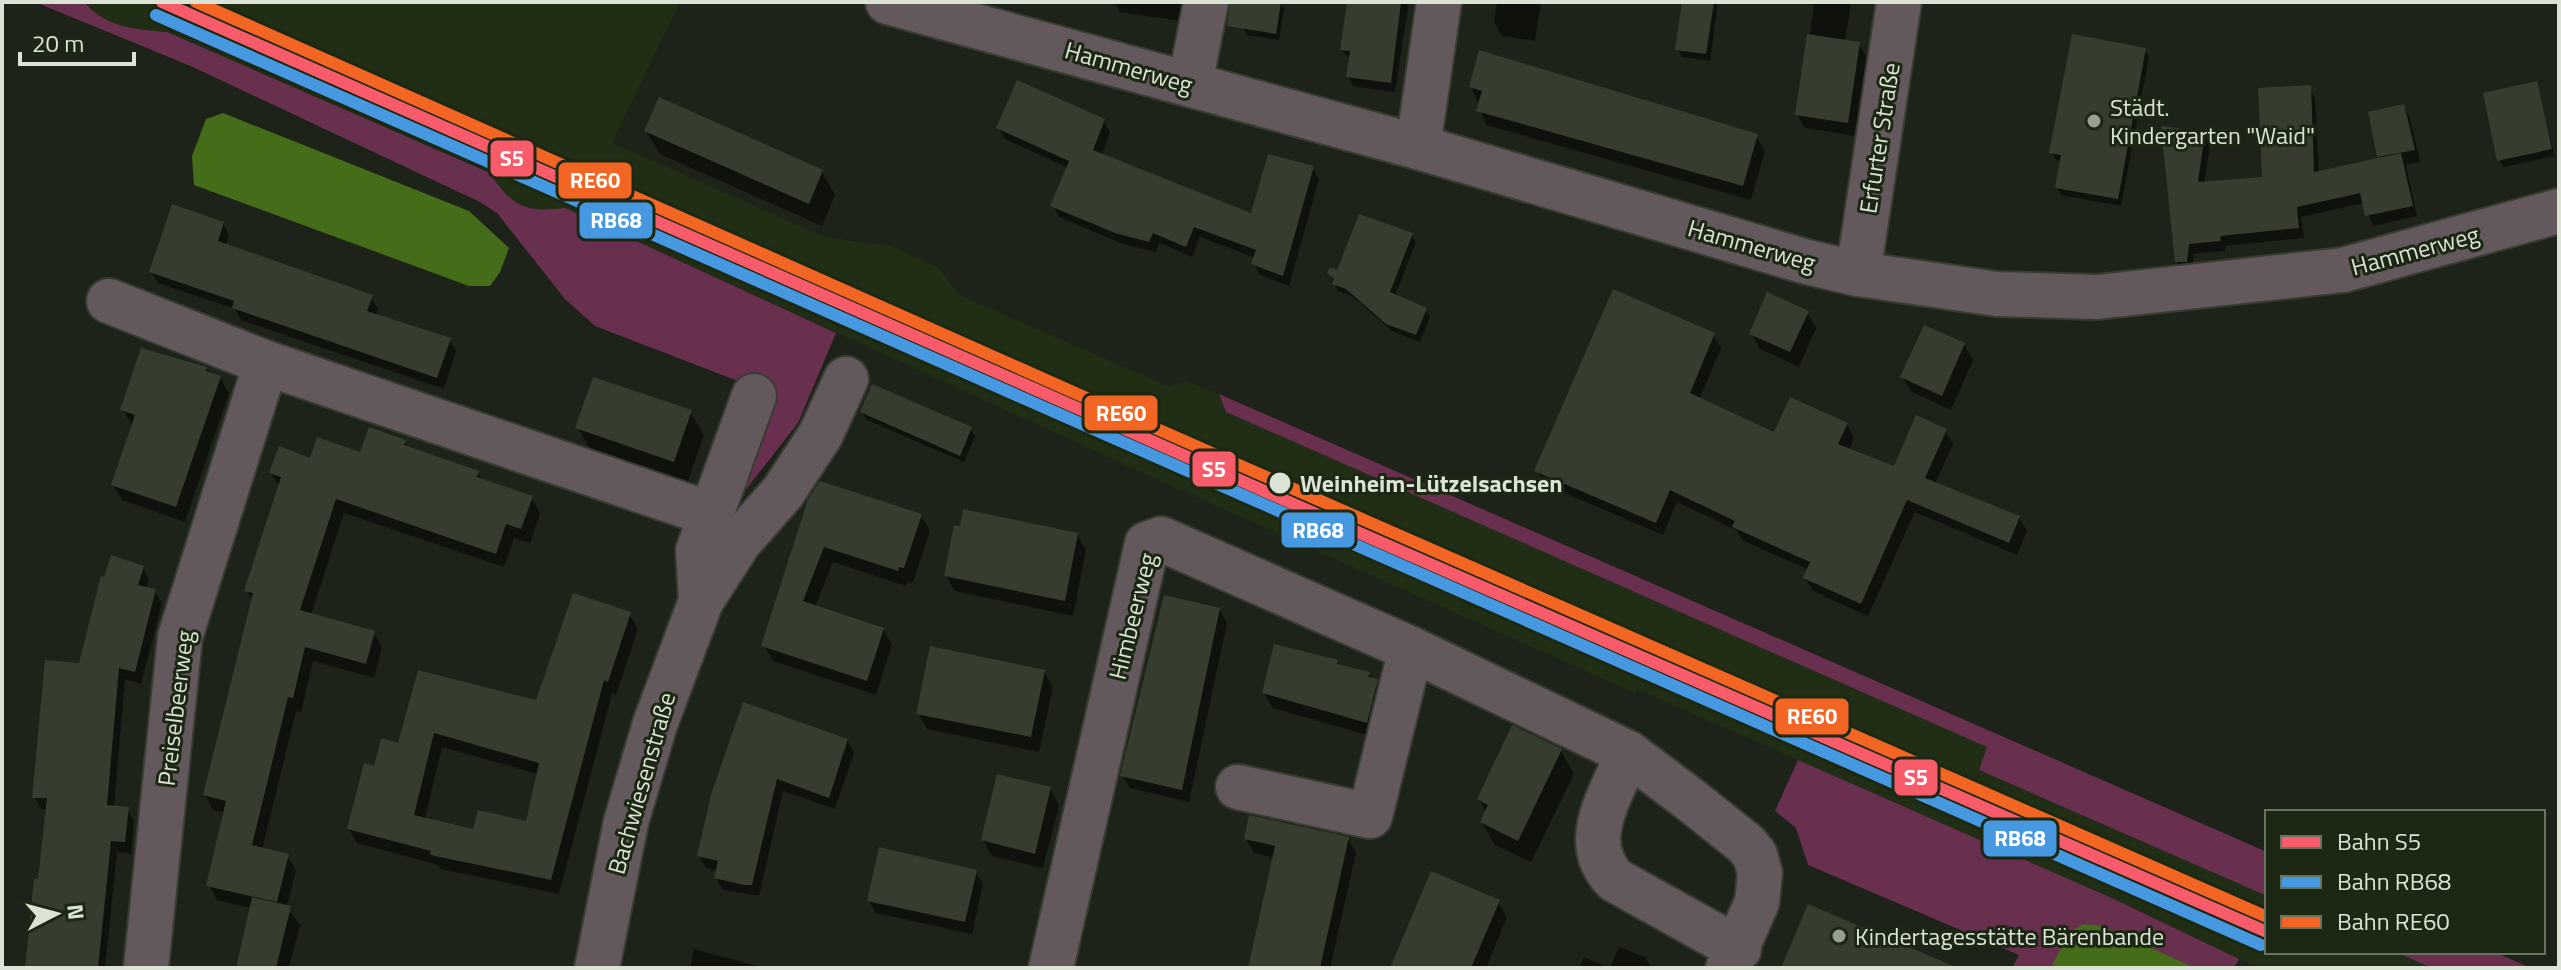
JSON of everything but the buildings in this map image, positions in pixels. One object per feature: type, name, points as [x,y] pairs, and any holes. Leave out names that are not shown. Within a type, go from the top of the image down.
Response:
[{"type":"street","name":"Hammerweg","points":[[888,2],[964,11],[1190,84],[1858,274],[1997,294],[2097,297],[2343,270],[2559,211]]},
{"type":"street","points":[[1190,84],[1206,2]]},
{"type":"street","points":[[1418,147],[1439,2]]},
{"type":"street","name":"Erfurter Straße","points":[[1858,274],[1899,2]]},
{"type":"street","points":[[109,301],[266,363],[710,514]]},
{"type":"street","name":"Preiselbeerweg","points":[[146,968],[180,637],[266,363]]},
{"type":"street","name":"Bachwiesenstraße","points":[[597,968],[626,822],[655,724],[701,601],[739,542],[783,492],[814,446],[846,379]]},
{"type":"street","name":"Bachwiesenstraße","points":[[701,601],[698,551],[754,396]]},
{"type":"street","name":"Himbeerweg","points":[[1051,968],[1147,544],[1161,539],[1411,649],[1628,753],[1755,855],[1760,873],[1757,902],[1734,958]]},
{"type":"street","points":[[1238,787],[1370,816],[1411,649]]},
{"type":"street","points":[[1628,753],[1598,829],[1596,850],[1603,867],[1615,880],[1734,958]]},
{"type":"shaded area","points":[[35,2],[84,2],[111,22],[167,32],[490,173],[505,193],[521,205],[540,209],[565,208],[836,333],[798,423],[718,525],[769,393],[595,326],[565,299],[497,213],[480,202],[193,67]]},
{"type":"shaded area","points":[[84,2],[680,2],[612,143],[825,237],[892,246],[939,268],[959,295],[1170,387],[1186,381],[1219,394],[1226,412],[1988,747],[1979,770],[2265,895],[2265,954],[2400,954],[2432,968],[2259,968],[2114,899],[1637,689],[1635,693],[1174,487],[565,208],[537,211],[505,197],[490,173],[167,32],[123,28],[98,17]]},
{"type":"shaded area","points":[[223,113],[469,211],[509,248],[500,272],[490,286],[469,286],[194,185],[192,156],[206,119]]},
{"type":"shaded area","points":[[1219,394],[2265,851],[2265,895],[1979,770],[1987,747],[1226,412]]},
{"type":"shaded area","points":[[1798,760],[2114,899],[2239,959],[2234,968],[2012,968],[2019,955],[1808,865],[1796,828],[1775,811]]},
{"type":"shaded area","points":[[2084,924],[2103,926],[2195,968],[2051,968],[2069,932]]},
{"type":"shaded area","points":[[2400,954],[2499,954],[2531,968],[2432,968]]},
{"type":"rail line","name":"S5","points":[[162,2],[2265,931]]},
{"type":"rail line","name":"RE60","points":[[196,2],[2265,916]]},
{"type":"rail line","name":"RB68","points":[[156,15],[2261,945]]},
{"type":"place","name":"Städt. Kindergarten \"Waid\"","points":[[2094,121]]},
{"type":"place","name":"Weinheim-Lützelsachsen","points":[[1280,483]]},
{"type":"place","name":"Kindertagesstätte Bärenbande","points":[[1839,936]]}]
